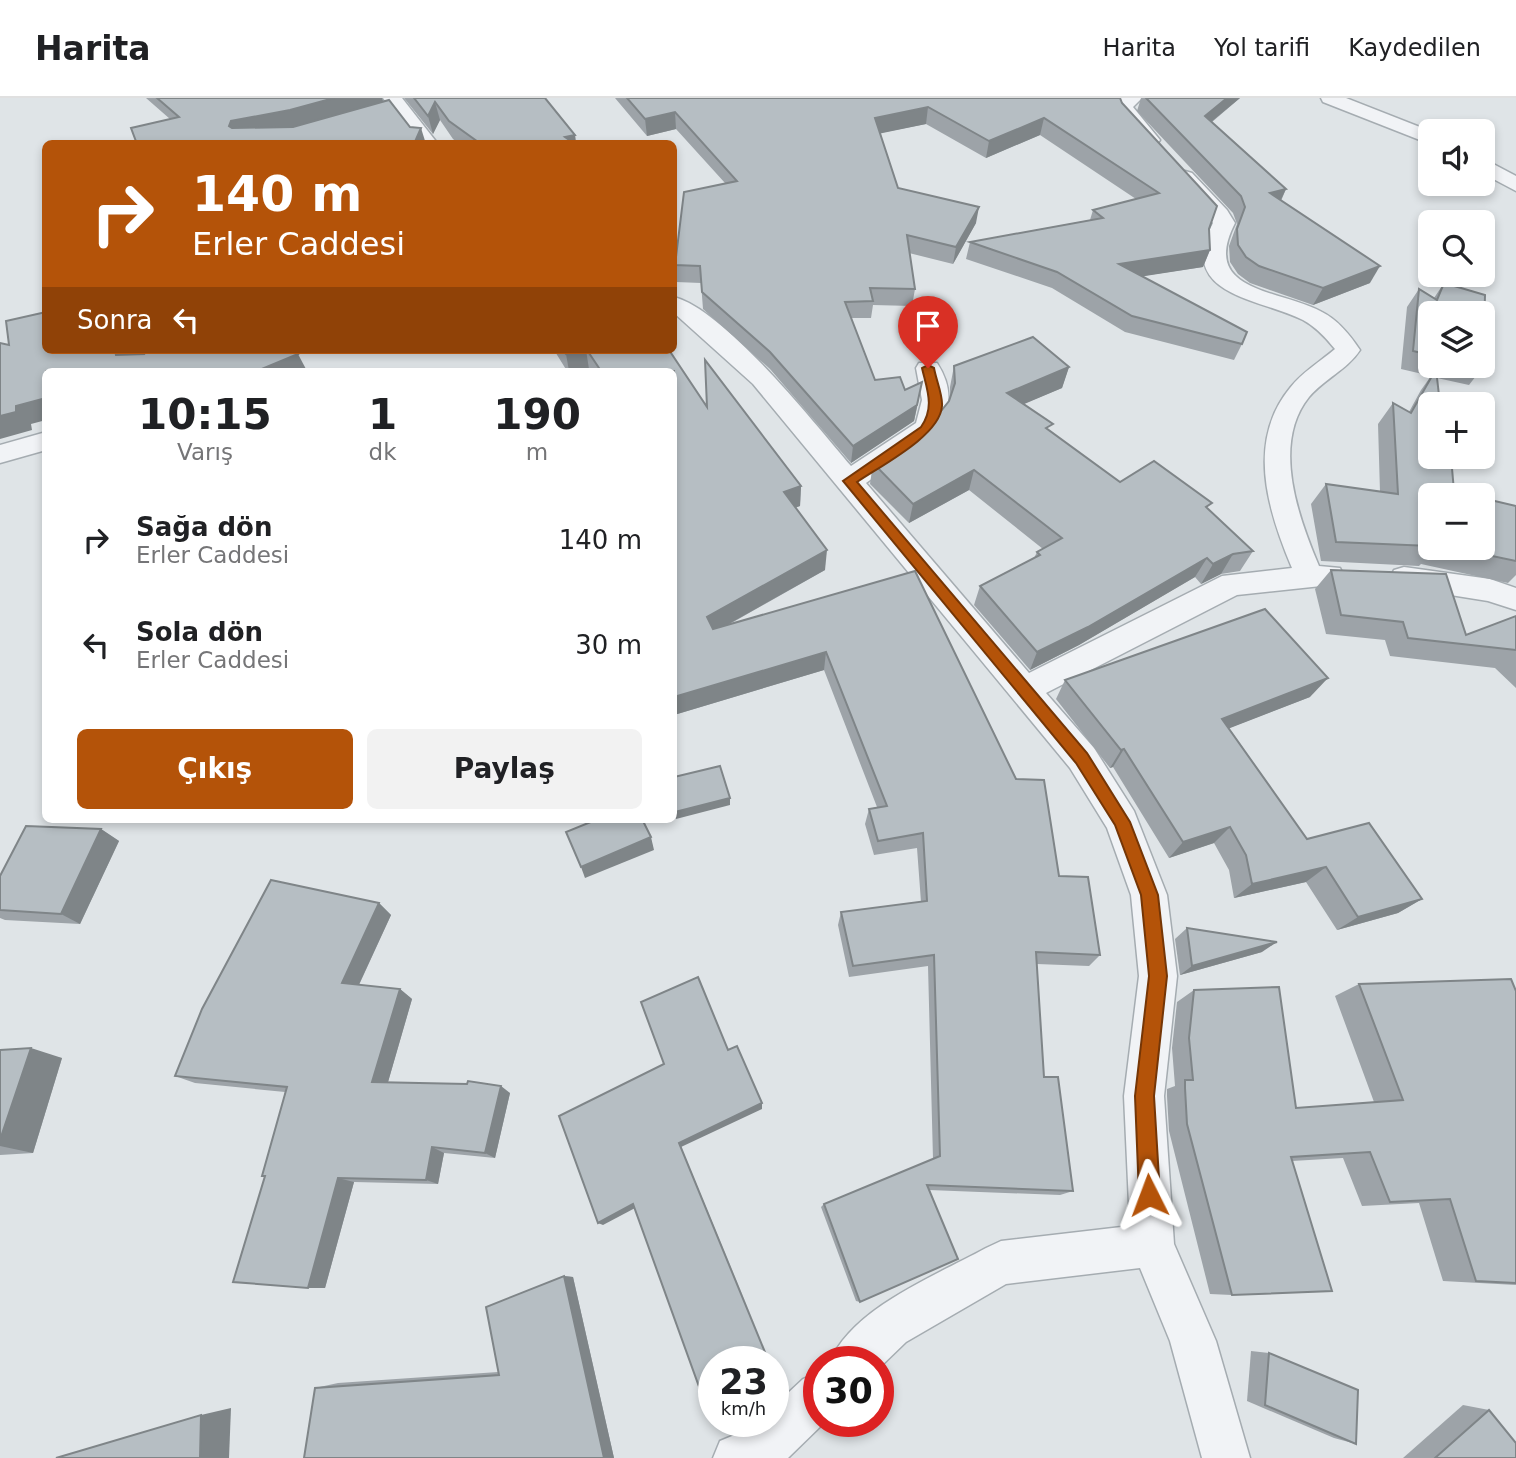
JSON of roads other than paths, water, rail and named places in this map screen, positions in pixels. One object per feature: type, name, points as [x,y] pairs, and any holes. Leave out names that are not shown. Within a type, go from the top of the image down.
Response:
[{"type":"street","points":[[1133,98],[1123,106],[1126,114],[1220,214],[1224,223],[1213,249],[1219,268],[1243,290],[1265,302],[1311,315],[1337,333],[1348,349],[1303,389],[1285,414],[1277,453],[1275,478],[1282,506],[1309,575]]},
{"type":"street","points":[[1330,98],[1418,133]]},
{"type":"street","points":[[375,115],[396,103],[426,140]]},
{"type":"street","points":[[1495,172],[1516,185]]},
{"type":"street","points":[[677,306],[691,313],[762,378],[1082,758],[1122,822],[1149,895],[1158,976],[1144,1096],[1152,1245],[1193,1342],[1226,1458]]},
{"type":"street","points":[[849,481],[925,429],[934,418],[936,405],[928,368]]},
{"type":"street","points":[[0,454],[42,442]]},
{"type":"street","points":[[1025,689],[1232,584],[1309,575],[1424,579],[1490,590],[1516,599]]},
{"type":"street","points":[[869,1346],[890,1326],[1001,1263],[1152,1245]]},
{"type":"street","points":[[737,1458],[766,1446],[803,1410]]}]
